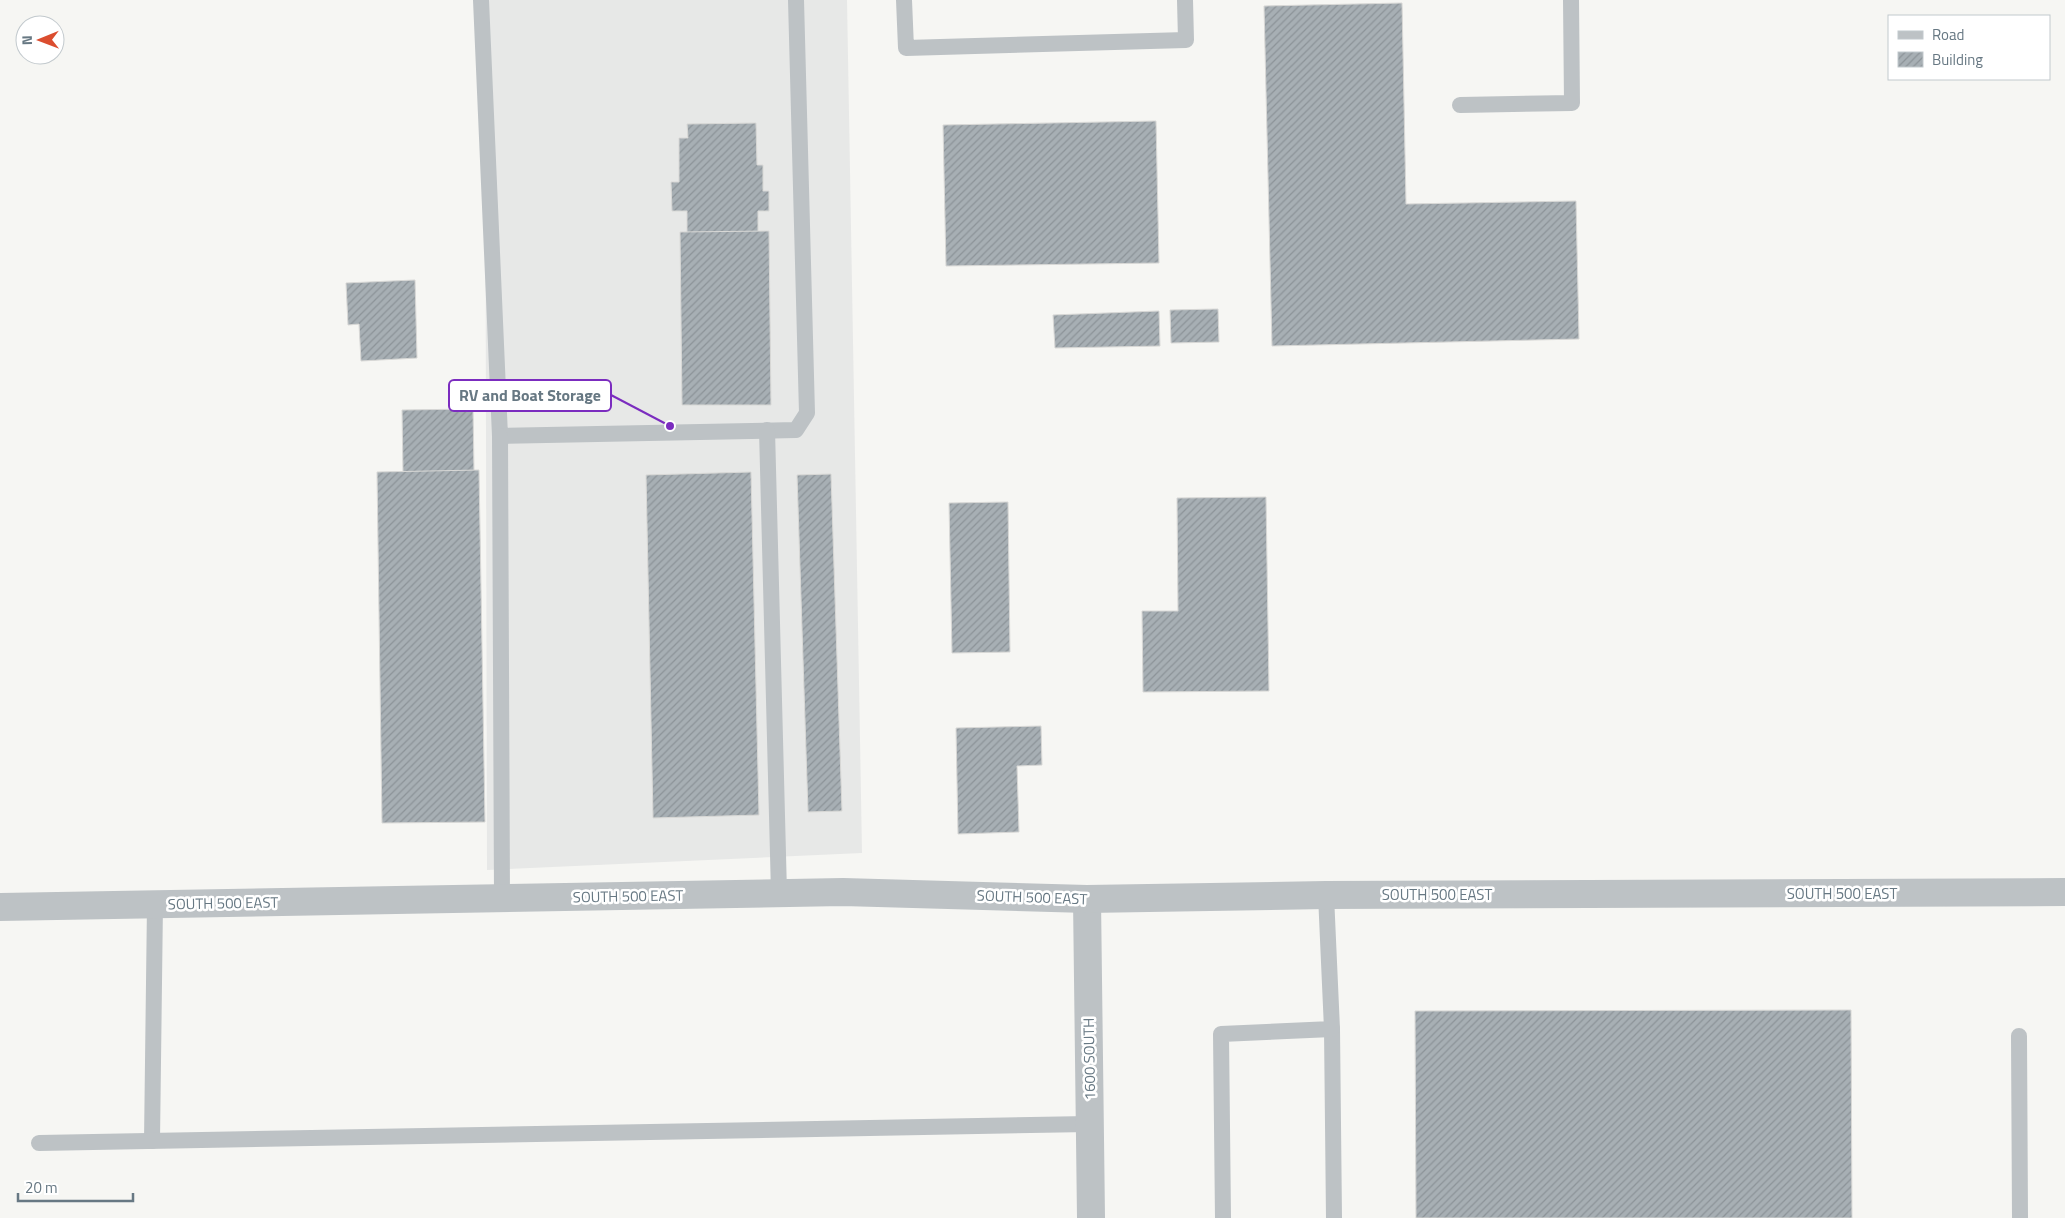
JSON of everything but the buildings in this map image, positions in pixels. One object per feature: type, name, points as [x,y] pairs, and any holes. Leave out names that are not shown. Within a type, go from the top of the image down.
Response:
[{"type":"street","name":"SOUTH 500 EAST","points":[[0,907],[842,892],[1087,899],[1326,895],[2065,892]]},
{"type":"street","name":"1600 SOUTH","points":[[1087,899],[1090,1218]]},
{"type":"lane","points":[[481,0],[500,436],[502,899]]},
{"type":"lane","points":[[500,436],[796,430],[807,413],[796,0]]},
{"type":"lane","points":[[904,0],[906,48],[1186,40],[1185,0]]},
{"type":"lane","points":[[1460,105],[1572,103],[1571,0]]},
{"type":"lane","points":[[767,430],[779,893]]},
{"type":"lane","points":[[1326,895],[1332,1029],[1334,1218]]},
{"type":"lane","points":[[152,1141],[155,904]]},
{"type":"lane","points":[[1223,1218],[1221,1034],[1332,1029]]},
{"type":"lane","points":[[2018,1036],[2020,1218]]},
{"type":"lane","points":[[39,1143],[1089,1124]]},
{"type":"shaded area","points":[[485,0],[847,0],[862,853],[487,870]]},
{"type":"place","name":"RV and Boat Storage","points":[[670,426]]}]
